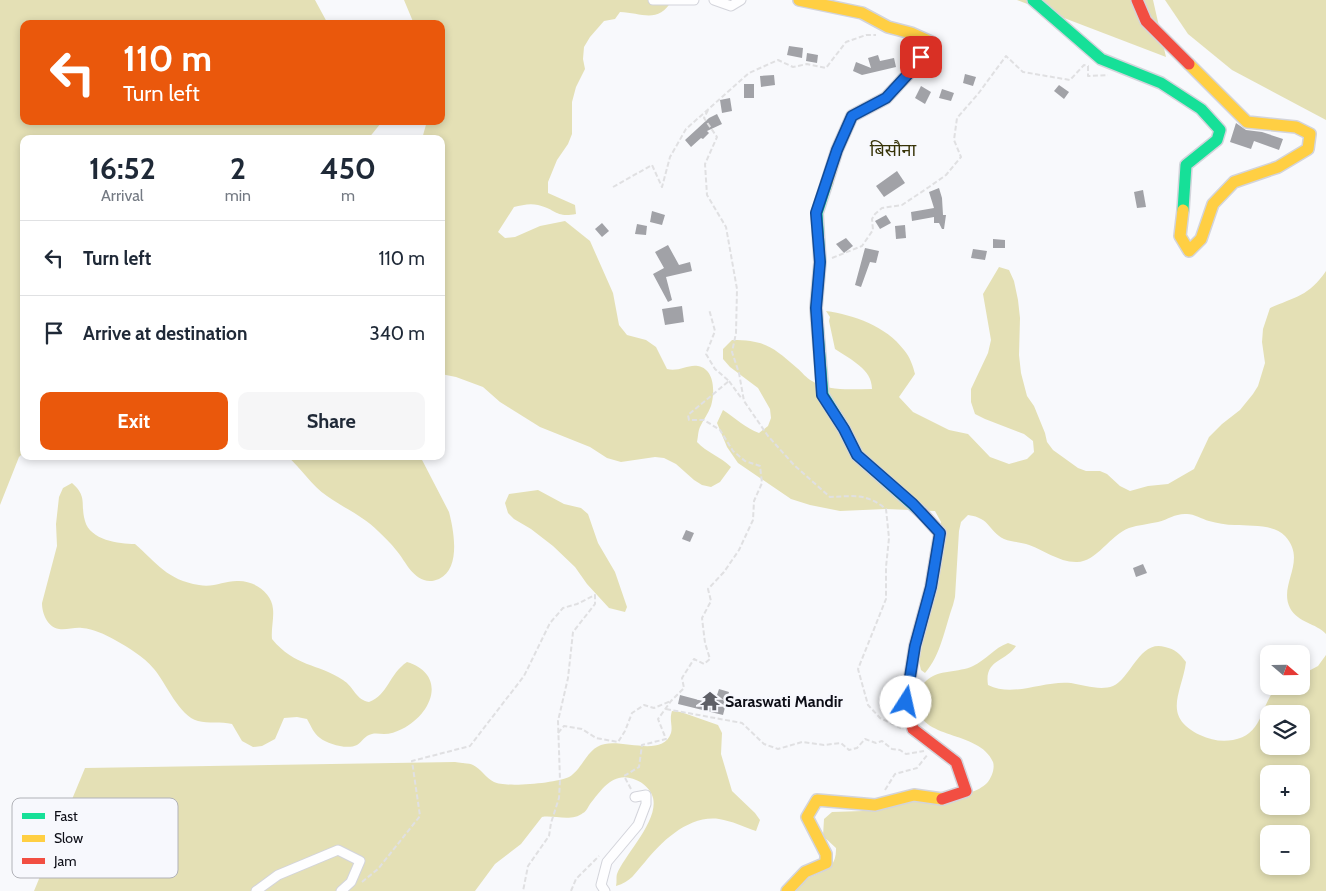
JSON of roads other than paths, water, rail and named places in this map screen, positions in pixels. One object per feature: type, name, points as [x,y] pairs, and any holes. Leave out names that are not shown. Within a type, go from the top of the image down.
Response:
[{"type":"street","points":[[653,0],[694,0]]},
{"type":"street","points":[[714,0],[731,6],[741,0]]},
{"type":"street","points":[[787,891],[805,872],[826,863],[826,854],[807,817],[817,800],[875,805],[914,795],[945,799],[966,791],[956,762],[913,729],[906,702],[915,646],[931,587],[940,533],[913,504],[857,455],[844,429],[822,395],[816,308],[820,262],[816,213],[837,150],[852,116],[886,98],[910,72],[931,42],[911,33],[888,27],[862,13],[799,0]]},
{"type":"street","points":[[1033,0],[1101,59],[1161,83],[1201,109],[1220,130],[1217,140],[1186,165],[1180,236],[1189,251],[1201,239],[1213,204],[1234,182],[1278,167],[1308,149],[1310,134],[1296,127],[1247,122],[1146,21],[1137,0]]},
{"type":"street","points":[[606,891],[601,885],[607,862],[638,825],[646,804],[646,795],[635,797]]},
{"type":"street","points":[[256,891],[278,875],[338,850],[360,861],[351,882],[341,891]]},
{"type":"place","name":"Saraswati Mandir","points":[[710,701]]},
{"type":"district","name":"बिसौना","points":[[893,150]]}]
